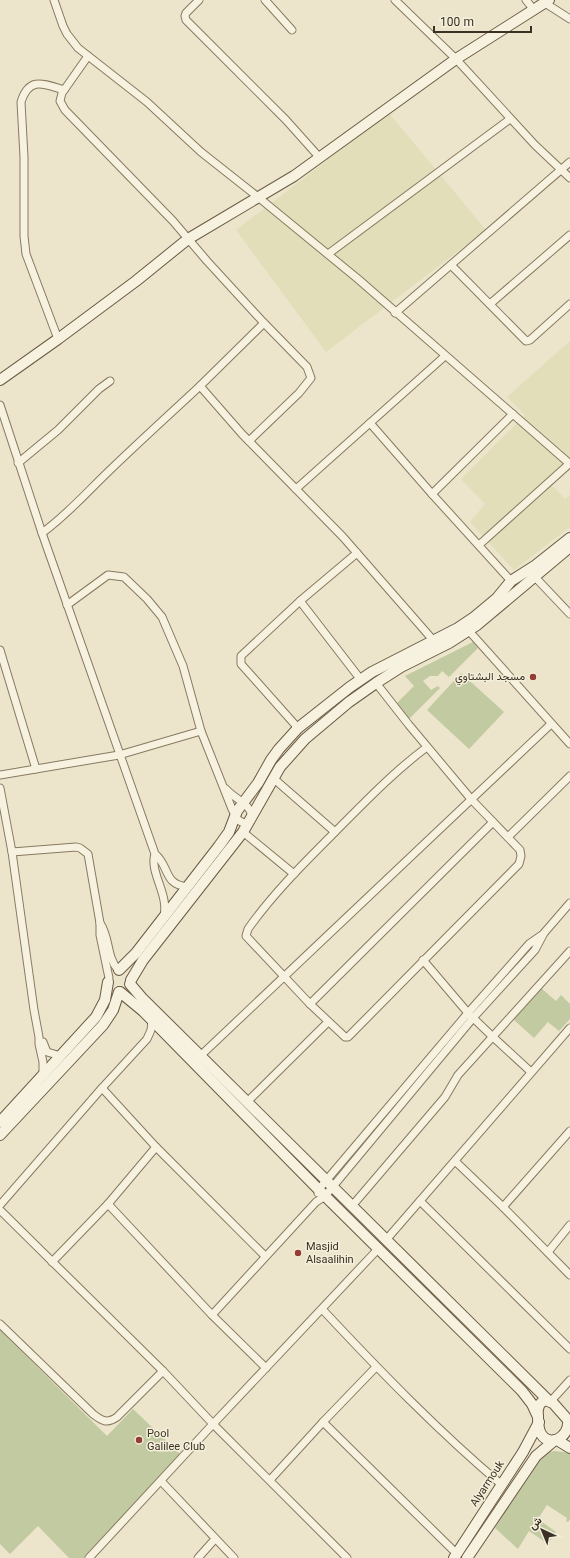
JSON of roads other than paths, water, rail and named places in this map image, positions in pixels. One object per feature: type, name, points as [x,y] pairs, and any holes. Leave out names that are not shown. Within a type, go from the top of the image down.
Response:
[{"type":"street","points":[[54,0],[67,34],[78,48],[147,102],[201,152],[328,254],[570,464],[479,545]]},
{"type":"street","points":[[199,0],[186,13],[186,20],[286,120],[320,158]]},
{"type":"street","points":[[265,0],[292,30]]},
{"type":"street","points":[[395,0],[456,60],[510,119],[570,178]]},
{"type":"street","points":[[526,0],[534,10]]},
{"type":"street","points":[[0,380],[136,281],[188,239],[294,176],[456,60],[547,1],[570,19]]},
{"type":"street","points":[[88,56],[64,90],[60,101],[68,115],[173,221],[264,322],[307,367],[310,378],[299,393],[249,441]]},
{"type":"street","points":[[58,339],[26,254],[24,236],[24,157],[21,102],[24,93],[29,87],[35,84],[41,83],[64,90]]},
{"type":"street","points":[[328,254],[510,119]]},
{"type":"street","points":[[395,313],[570,162]]},
{"type":"street","points":[[490,304],[570,235]]},
{"type":"street","points":[[451,265],[522,338],[527,341],[570,304]]},
{"type":"street","points":[[42,533],[54,524],[200,386],[264,322]]},
{"type":"street","points":[[296,489],[445,356]]},
{"type":"street","points":[[18,463],[58,430],[99,389],[110,381]]},
{"type":"street","points":[[200,386],[249,441],[357,553],[433,640]]},
{"type":"street","points":[[0,405],[42,533],[155,854],[160,860],[170,879],[178,885],[188,887]]},
{"type":"street","points":[[432,494],[513,414]]},
{"type":"street","points":[[370,423],[511,581],[511,590],[519,589]]},
{"type":"street","points":[[0,1122],[96,1017],[104,1000],[108,980],[114,971],[119,970],[136,953],[188,887],[224,839],[235,816],[278,749],[298,728],[361,680],[384,665],[458,628],[473,618],[496,598],[511,581],[536,565],[570,538]]},
{"type":"street","points":[[0,1135],[102,1025],[113,1010],[120,992],[128,988],[143,960],[242,832],[251,819],[273,778],[288,757],[305,739],[349,702],[376,682],[469,631],[570,547]]},
{"type":"street","points":[[298,728],[243,667],[240,659],[242,654],[300,601],[357,553]]},
{"type":"street","points":[[67,605],[108,575],[124,577],[147,599],[162,617],[183,666],[201,731],[235,816],[241,822],[251,819]]},
{"type":"street","points":[[534,576],[570,614]]},
{"type":"street","points":[[300,601],[361,680]]},
{"type":"street","points":[[469,631],[570,744]]},
{"type":"street","points":[[0,650],[36,769]]},
{"type":"street","points":[[376,682],[427,747],[471,799],[521,852],[521,860],[519,864],[348,1037],[345,1037],[310,1004],[246,936],[252,922],[294,874],[405,763],[427,747]]},
{"type":"street","points":[[197,1059],[551,724]]},
{"type":"street","points":[[0,775],[119,755],[201,731]]},
{"type":"street","points":[[508,837],[570,776]]},
{"type":"street","points":[[273,778],[335,832]]},
{"type":"street","points":[[224,787],[249,808],[251,819]]},
{"type":"street","points":[[0,788],[12,852],[39,1037],[38,1044],[44,1062],[43,1076]]},
{"type":"street","points":[[310,1004],[493,822]]},
{"type":"street","points":[[242,832],[294,874]]},
{"type":"street","points":[[12,852],[71,846],[85,850],[90,859],[100,923],[100,935],[108,980],[112,989],[120,992],[155,1017]]},
{"type":"street","points":[[155,854],[154,862],[166,904],[164,917]]},
{"type":"street","points":[[212,1314],[264,1256],[316,1202],[329,1184],[471,1015],[535,950],[544,933],[570,903]]},
{"type":"street","points":[[100,923],[104,930],[111,958],[119,970],[127,972],[130,982],[155,1017],[197,1059],[322,1193],[522,1391],[532,1404],[538,1420]]},
{"type":"street","points":[[352,1206],[445,1097],[458,1075],[570,952]]},
{"type":"street","points":[[423,960],[492,1037],[531,1072]]},
{"type":"street","points":[[147,1040],[155,1017]]},
{"type":"street","points":[[247,1102],[328,1022]]},
{"type":"street","points":[[386,1240],[570,1028]]},
{"type":"street","points":[[0,1206],[102,1088],[147,1040],[156,1035],[169,1031]]},
{"type":"street","points":[[39,1037],[43,1041],[47,1052],[61,1056]]},
{"type":"street","points":[[197,1059],[247,1102],[565,1416]]},
{"type":"street","points":[[102,1088],[156,1147],[264,1256]]},
{"type":"street","points":[[503,1207],[570,1131]]},
{"type":"street","points":[[52,1262],[108,1204],[156,1147]]},
{"type":"street","points":[[455,1162],[503,1207],[570,1275]]},
{"type":"street","points":[[420,1201],[570,1349]]},
{"type":"street","points":[[108,1204],[212,1314],[266,1368]]},
{"type":"street","points":[[0,1210],[163,1371],[213,1424],[347,1558]]},
{"type":"street","points":[[548,1252],[570,1225]]},
{"type":"street","points":[[89,1558],[379,1248]]},
{"type":"street","points":[[322,1309],[376,1367],[469,1456],[502,1485]]},
{"type":"street","points":[[0,1324],[93,1414],[106,1422],[117,1417],[163,1371]]},
{"type":"street","points":[[270,1480],[376,1367]]},
{"type":"street","points":[[570,1380],[562,1391],[549,1401],[542,1402],[538,1406],[538,1426],[541,1434],[548,1439],[556,1440],[570,1448]]},
{"type":"street","points":[[467,1558],[536,1456],[556,1440],[562,1438],[568,1430],[568,1420],[559,1403],[562,1391]]},
{"type":"street","name":"Alyarmouk","points":[[456,1556],[527,1444],[538,1420]]},
{"type":"street","points":[[323,1422],[456,1556]]},
{"type":"street","points":[[161,1481],[234,1558]]},
{"type":"street","points":[[198,1558],[215,1539]]},
{"type":"place","name":"مسجد البشتاوي","points":[[533,677]]},
{"type":"place","name":"Masjid Alsaalihin","points":[[298,1253]]},
{"type":"place","name":"Pool Galilee Club","points":[[139,1440]]}]
